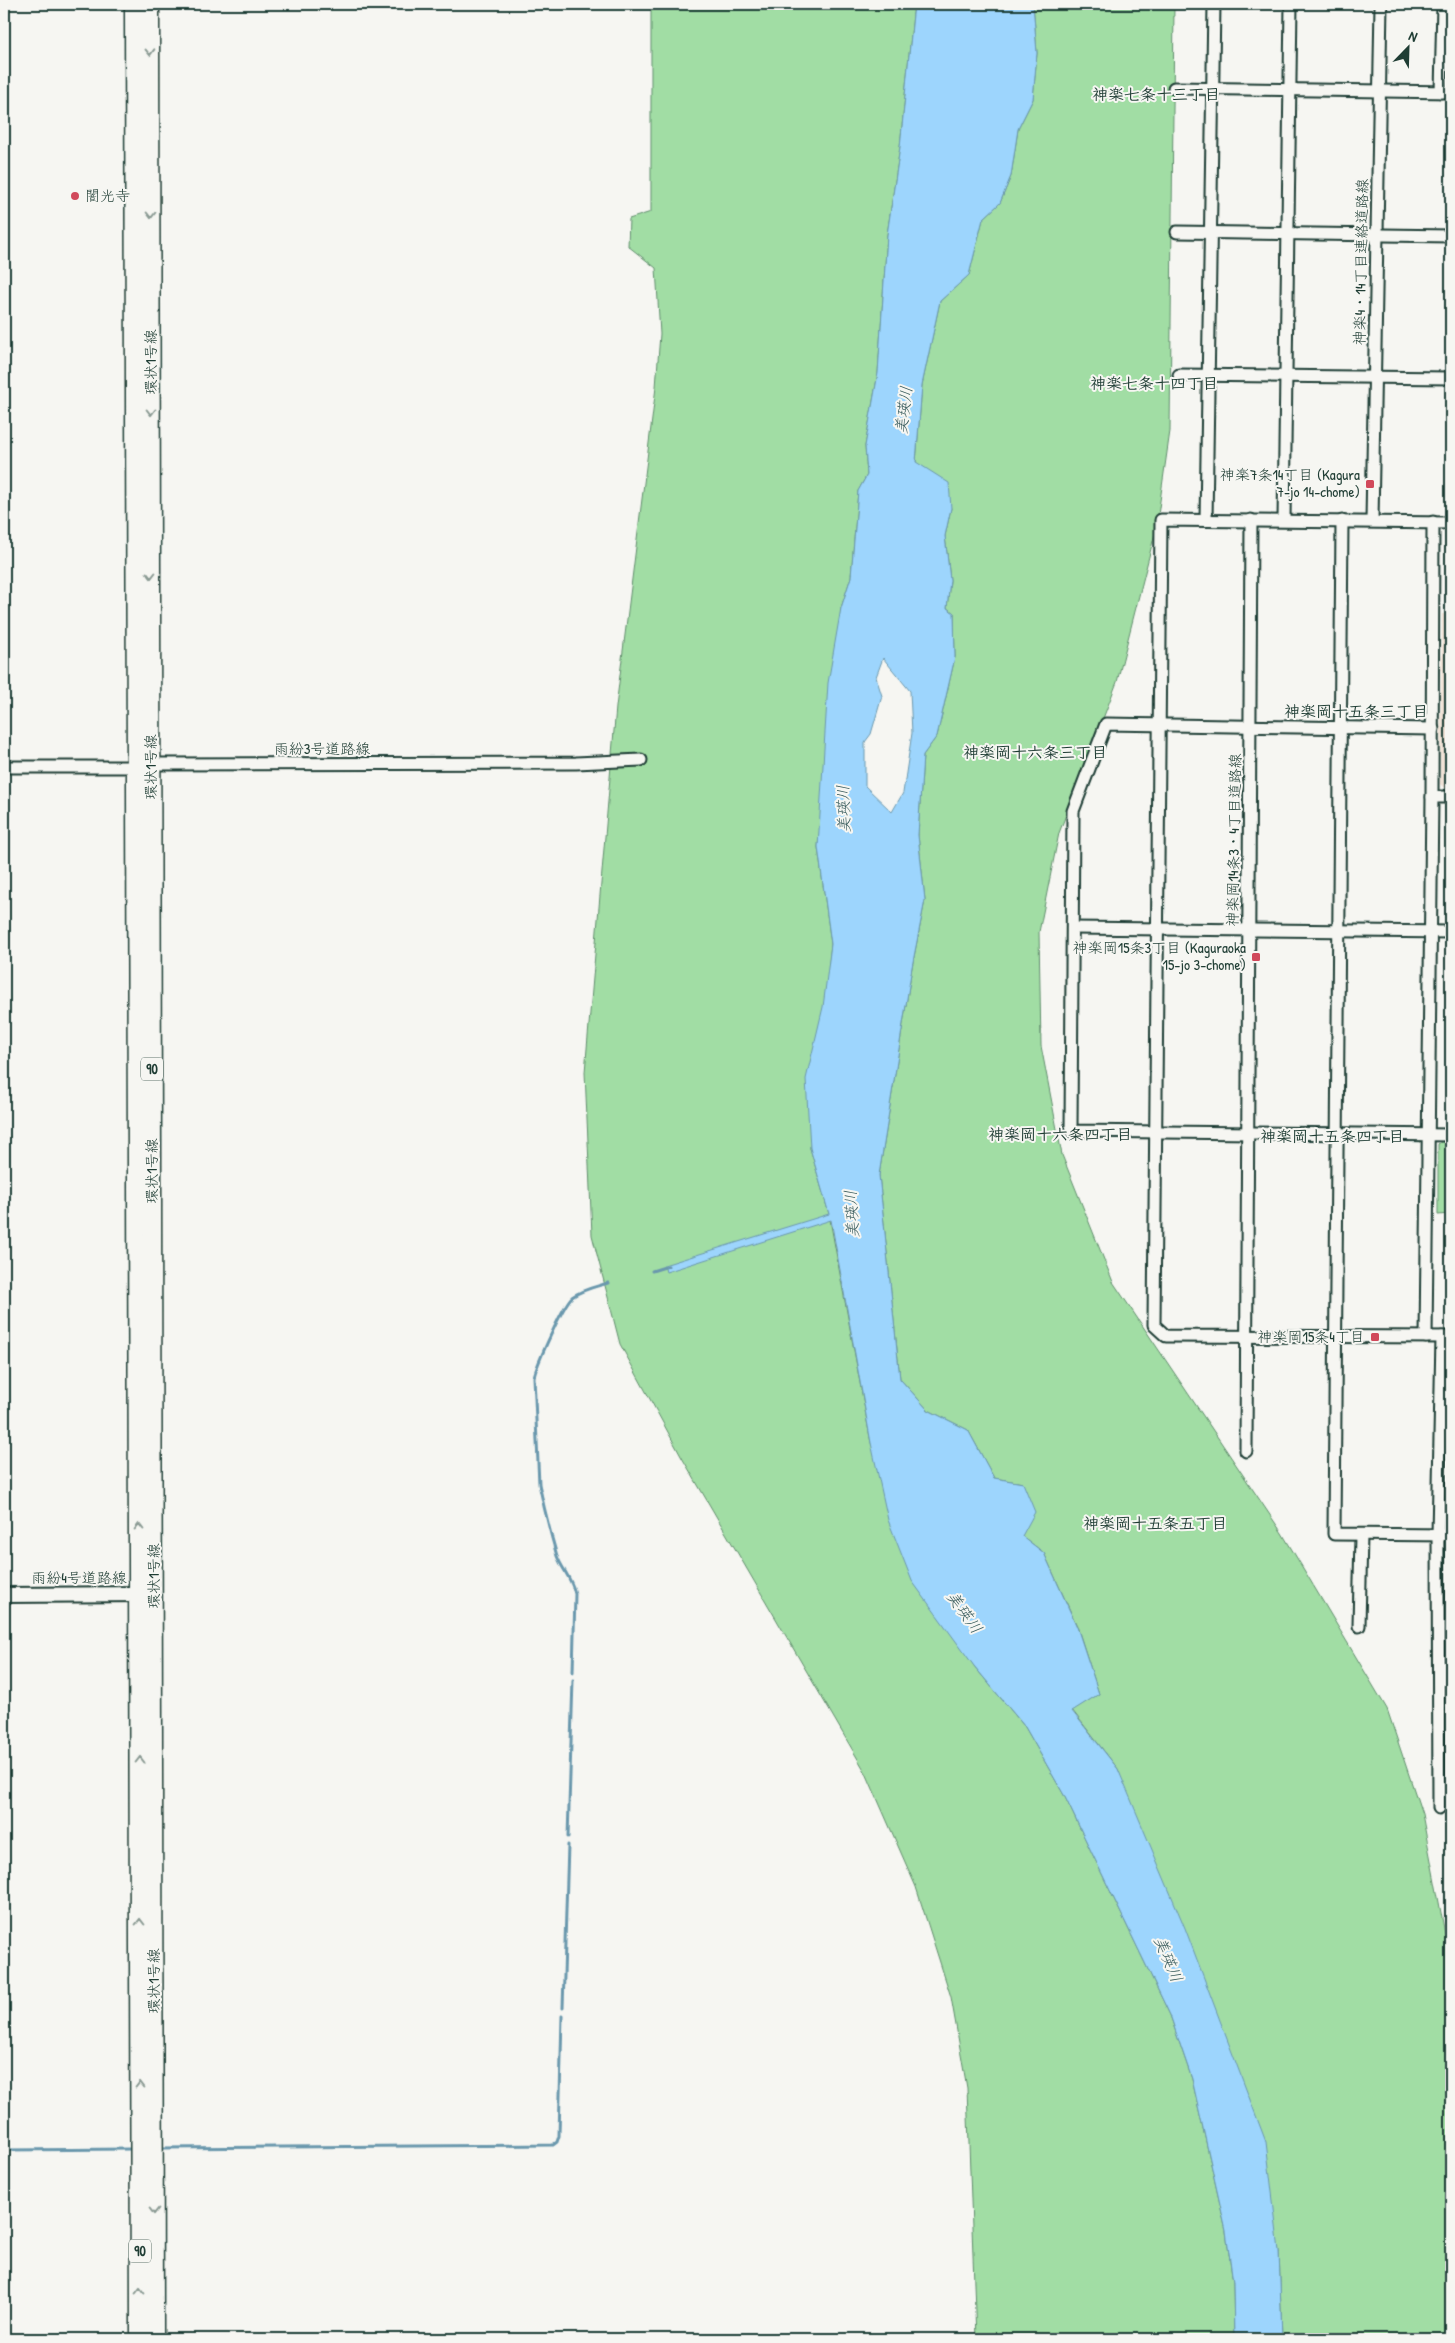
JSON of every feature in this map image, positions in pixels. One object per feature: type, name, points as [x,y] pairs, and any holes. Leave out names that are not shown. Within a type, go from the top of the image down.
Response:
[{"type":"main road","name":"環状1号線","points":[[134,4],[144,765],[147,2133],[154,2339]]},
{"type":"main road","name":"環状1号線","points":[[144,765],[150,4]]},
{"type":"main road","name":"環状1号線","points":[[140,2339],[148,2162]]},
{"type":"street","points":[[1206,520],[1214,4]]},
{"type":"street","points":[[1284,520],[1290,4]]},
{"type":"street","name":"神楽4・14丁目連絡道路線","points":[[1372,521],[1381,4]]},
{"type":"street","points":[[1174,88],[1446,92],[1444,4]]},
{"type":"street","points":[[1177,232],[1451,236]]},
{"type":"street","points":[[1179,375],[1286,378],[1451,378]]},
{"type":"street","points":[[1439,1808],[1438,1535],[1447,1337],[1166,1336],[1154,1325],[1157,928],[1162,520],[1451,523]]},
{"type":"street","name":"神楽岡14条3・4丁目道路線","points":[[1246,1451],[1251,520]]},
{"type":"street","points":[[1342,521],[1334,1534],[1451,1535]]},
{"type":"street","points":[[1426,1337],[1433,729],[1433,522]]},
{"type":"street","points":[[1433,729],[1106,724],[1073,811],[1071,1131],[1451,1135]]},
{"type":"street","name":"雨紛3号道路線","points":[[4,767],[576,763],[641,760]]},
{"type":"street","points":[[1432,797],[1451,797]]},
{"type":"street","points":[[1072,928],[1451,932]]},
{"type":"street","points":[[1359,1626],[1361,1535]]},
{"type":"street","name":"雨紛4号道路線","points":[[4,1594],[147,1594]]},
{"type":"street","points":[[1439,1742],[1451,1742]]},
{"type":"shaded area","points":[[1442,614],[1451,615],[1451,791],[1447,791],[1440,784]]},
{"type":"green space","points":[[651,4],[914,4],[900,147],[887,235],[878,373],[865,446],[867,475],[858,491],[851,577],[841,608],[818,847],[831,944],[810,1148],[829,1214],[871,1443],[974,1666],[1025,1727],[1064,1795],[1170,2015],[1192,2079],[1226,2231],[1233,2282],[1234,2339],[976,2339],[967,2088],[951,1997],[916,1887],[866,1773],[681,1456],[620,1344],[592,1235],[585,1072],[616,707],[656,387],[660,334],[656,268],[628,246],[629,219],[651,212]]},
{"type":"green space","points":[[1033,4],[1174,4],[1170,431],[1156,529],[1117,682],[1059,833],[1039,932],[1041,1046],[1062,1155],[1113,1282],[1282,1533],[1387,1709],[1422,1814],[1451,1965],[1451,2339],[1282,2339],[1279,2251],[1118,1769],[1072,1710],[1099,1694],[1077,1626],[1044,1553],[1022,1536],[1023,1483],[994,1478],[968,1430],[928,1410],[900,1379],[879,1175],[912,967],[925,900],[918,835],[923,755],[937,736],[955,657],[954,613],[947,608],[950,580],[945,536],[951,508],[916,463],[922,385],[940,301],[969,275],[983,219],[1000,203],[1011,176],[1018,129],[1033,99],[1037,53]]},
{"type":"green space","points":[[1441,1142],[1451,1142],[1451,1214],[1438,1215],[1438,1144]]},
{"type":"water","name":"美瑛川","points":[[914,4],[1033,4],[1037,53],[1033,99],[1018,129],[1011,176],[1000,203],[983,219],[969,275],[940,301],[922,385],[916,462],[949,483],[951,508],[945,536],[950,580],[947,608],[954,613],[955,657],[937,736],[923,755],[918,835],[925,900],[912,967],[879,1175],[900,1379],[928,1410],[968,1430],[994,1478],[1023,1483],[1035,1512],[1022,1536],[1044,1553],[1077,1627],[1099,1694],[1072,1711],[1118,1769],[1185,1928],[1266,2142],[1279,2251],[1282,2339],[1234,2339],[1233,2282],[1226,2231],[1192,2079],[1170,2015],[1064,1795],[1025,1727],[974,1666],[912,1581],[888,1520],[871,1443],[831,1220],[666,1272],[664,1265],[829,1214],[810,1148],[806,1079],[823,1007],[831,944],[818,847],[828,683],[841,608],[851,577],[858,491],[867,475],[865,446],[878,373],[887,235],[900,147]],"holes":[[[883,658],[910,691],[912,733],[903,793],[892,812],[865,786],[865,742],[871,734],[882,696],[876,677]]]},
{"type":"waterway","points":[[652,1271],[668,1266]]},
{"type":"waterway","points":[[573,1672],[575,1594],[572,1584],[557,1556],[539,1484],[534,1377],[551,1335],[568,1302],[576,1294],[608,1283]]},
{"type":"waterway","points":[[568,1837],[573,1680]]},
{"type":"waterway","points":[[563,2008],[568,1845]]},
{"type":"waterway","points":[[159,2148],[553,2145],[557,2142],[559,2136],[562,2016]]},
{"type":"waterway","points":[[4,2150],[133,2149]]},
{"type":"place","name":"闇光寺","points":[[75,196]]},
{"type":"place","name":"神楽7条14丁目 (Kagura 7-jo 14-chome)","points":[[1370,484]]},
{"type":"place","name":"神楽岡15条3丁目 (Kaguraoka 15-jo 3-chome)","points":[[1256,957]]},
{"type":"place","name":"神楽岡15条4丁目","points":[[1375,1337]]},
{"type":"district","name":"神楽七条十三丁目","points":[[1156,94]]},
{"type":"district","name":"神楽七条十四丁目","points":[[1154,383]]},
{"type":"district","name":"神楽岡十五条三丁目","points":[[1356,711]]},
{"type":"district","name":"神楽岡十六条三丁目","points":[[1035,752]]},
{"type":"district","name":"神楽岡十六条四丁目","points":[[1060,1134]]},
{"type":"district","name":"神楽岡十五条四丁目","points":[[1332,1136]]},
{"type":"district","name":"神楽岡十五条五丁目","points":[[1155,1523]]}]
